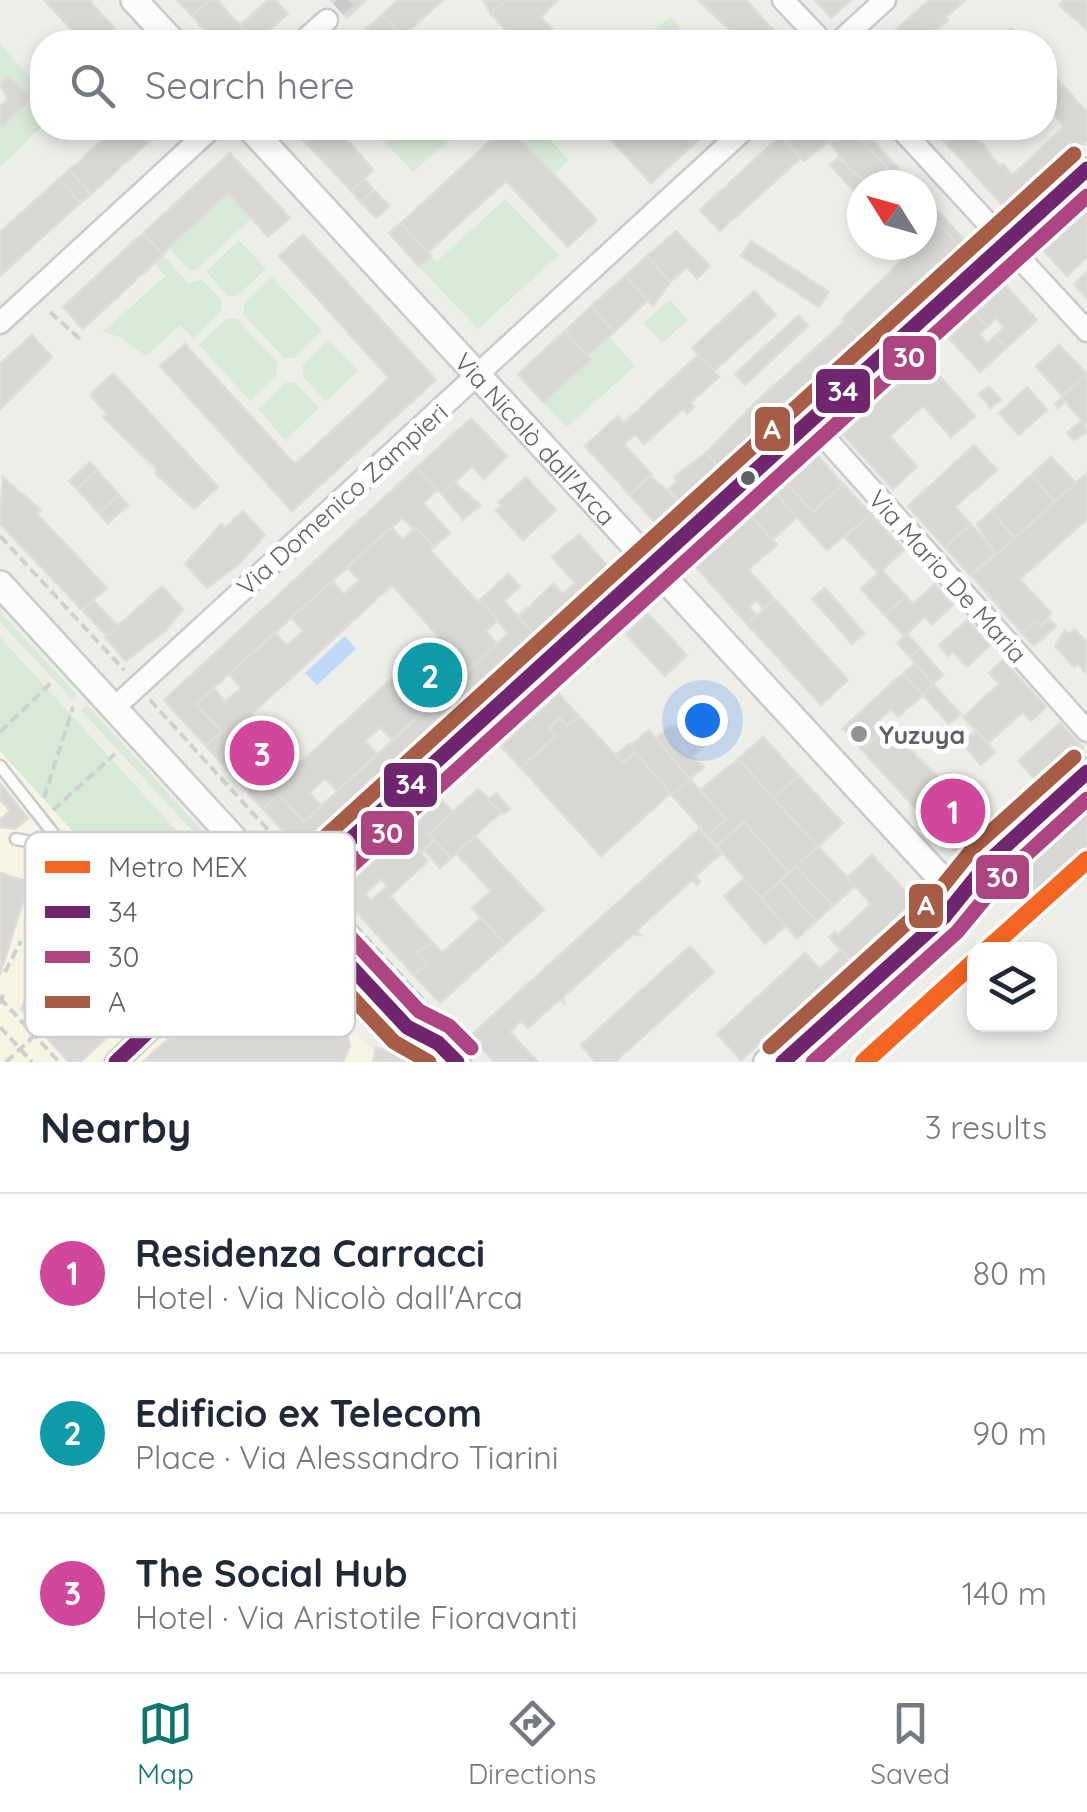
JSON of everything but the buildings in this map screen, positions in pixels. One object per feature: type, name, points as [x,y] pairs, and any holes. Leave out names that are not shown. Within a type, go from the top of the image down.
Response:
[{"type":"street","points":[[134,0],[162,30]]},
{"type":"street","points":[[783,0],[812,30]]},
{"type":"street","points":[[852,30],[885,0]]},
{"type":"street","points":[[316,30],[327,20]]},
{"type":"street","points":[[0,323],[199,140]]},
{"type":"street","name":"Via Nicolò dall'Arca","points":[[261,140],[946,884],[945,896],[937,906],[767,1062]]},
{"type":"street","name":"Via Domenico Zampieri","points":[[114,708],[733,140]]},
{"type":"street","points":[[911,140],[1087,331]]},
{"type":"street","points":[[355,836],[1087,170]]},
{"type":"street","name":"Via Mario De Maria","points":[[810,420],[1087,731]]},
{"type":"street","points":[[0,584],[227,832]]},
{"type":"street","points":[[784,1062],[944,917],[982,868],[1087,772]]},
{"type":"street","points":[[355,971],[407,1026],[438,1043],[457,1062]]},
{"type":"street","points":[[116,1062],[142,1037]]},
{"type":"lane","points":[[0,766],[52,832]]},
{"type":"lane","points":[[16,838],[25,840]]},
{"type":"path","points":[[50,312],[80,339]]},
{"type":"path","points":[[0,536],[126,672]]},
{"type":"path","points":[[0,732],[51,684]]},
{"type":"path","points":[[152,702],[270,832]]},
{"type":"path","points":[[44,798],[73,707]]},
{"type":"path","points":[[54,810],[114,754]]},
{"type":"path","points":[[355,926],[446,1024]]},
{"type":"path","points":[[5,972],[21,941]]},
{"type":"path","points":[[4,991],[0,1001],[25,1026]]},
{"type":"path","points":[[811,1062],[854,1023],[848,1016]]},
{"type":"path","points":[[0,1027],[32,1062]]},
{"type":"path","points":[[6,1062],[34,1037]]},
{"type":"path","points":[[36,1037],[60,1062]]},
{"type":"shaded area","points":[[0,637],[177,832],[25,832],[25,1037],[355,1037],[355,1031],[383,1062],[0,1062]]},
{"type":"green space","points":[[670,17],[682,30],[655,30]]},
{"type":"green space","points":[[0,44],[30,78],[30,98],[10,76],[0,85]]},
{"type":"green space","points":[[30,100],[30,138],[0,167],[0,129]]},
{"type":"green space","points":[[383,140],[449,140],[413,172]]},
{"type":"green space","points":[[523,140],[550,140],[569,160],[554,174]]},
{"type":"green space","points":[[228,193],[252,218],[196,270],[190,271],[169,248]]},
{"type":"green space","points":[[505,199],[559,255],[478,329],[419,267],[431,256],[437,261]]},
{"type":"green space","points":[[239,240],[266,269],[237,296],[228,296],[206,272]]},
{"type":"green space","points":[[163,255],[188,283],[202,280],[222,300],[220,313],[193,338],[180,325],[146,356],[120,337],[103,332],[165,276],[155,263]]},
{"type":"green space","points":[[271,276],[322,331],[294,359],[284,358],[243,314],[245,302]]},
{"type":"green space","points":[[670,300],[688,320],[662,343],[643,323]]},
{"type":"green space","points":[[227,318],[237,319],[278,363],[276,375],[250,401],[199,345]]},
{"type":"green space","points":[[609,337],[635,366],[567,427],[543,402]]},
{"type":"green space","points":[[329,340],[358,371],[326,401],[303,377],[303,365]]},
{"type":"green space","points":[[295,382],[319,408],[285,440],[258,409],[285,383]]},
{"type":"green space","points":[[0,612],[70,687],[76,695],[72,699],[0,622]]},
{"type":"green space","points":[[0,637],[178,832],[73,832],[0,751]]},
{"type":"green space","points":[[87,705],[203,832],[193,832],[81,710]]},
{"type":"water","points":[[345,636],[356,649],[317,685],[305,673]]},
{"type":"tunnel","points":[[338,9],[348,0]]},
{"type":"metro line","name":"MEX","points":[[996,942],[1087,860]]},
{"type":"metro line","name":"MEX","points":[[864,1062],[967,968]]},
{"type":"transit line","name":"A","points":[[330,832],[1074,154]]},
{"type":"transit line","name":"34","points":[[355,835],[1087,169]]},
{"type":"transit line","name":"30","points":[[355,863],[1087,196]]},
{"type":"transit line","name":"A","points":[[770,1047],[929,903],[975,846],[1074,757]]},
{"type":"transit line","name":"34","points":[[783,1062],[944,917],[990,860],[1087,772]]},
{"type":"transit line","name":"30","points":[[813,1062],[957,932],[1005,874],[1087,799]]},
{"type":"transit line","name":"30","points":[[355,942],[419,1011],[449,1026],[471,1048]]},
{"type":"transit line","name":"34","points":[[355,971],[407,1027],[438,1043],[457,1062]]},
{"type":"transit line","name":"A","points":[[355,1000],[394,1042],[429,1062]]},
{"type":"transit line","name":"34","points":[[116,1062],[142,1037]]},
{"type":"place","name":"Edificio ex Telecom","points":[[430,675]]},
{"type":"place","name":"Yuzuya","points":[[859,734]]},
{"type":"place","name":"The Social Hub","points":[[262,753]]},
{"type":"place","name":"Residenza Carracci","points":[[953,811]]}]
